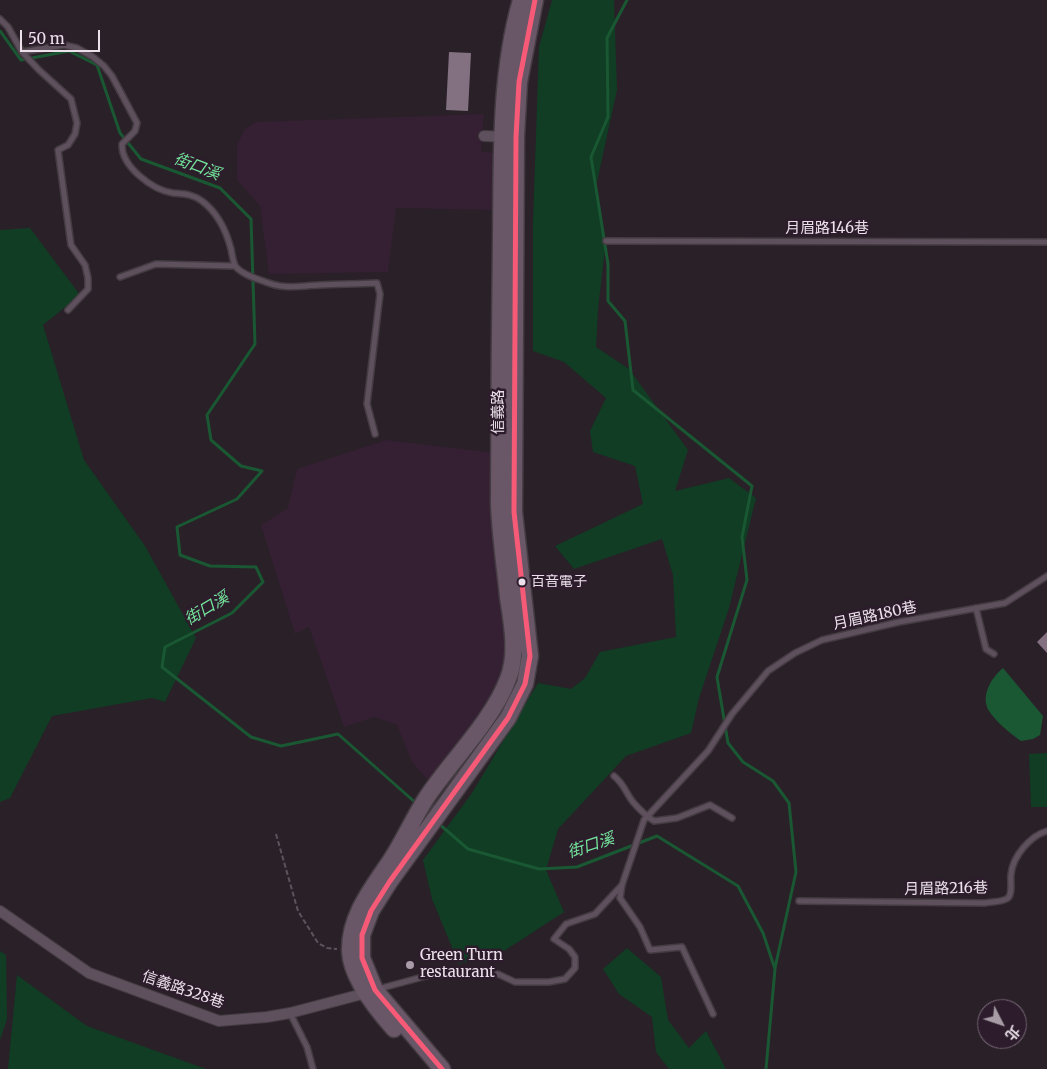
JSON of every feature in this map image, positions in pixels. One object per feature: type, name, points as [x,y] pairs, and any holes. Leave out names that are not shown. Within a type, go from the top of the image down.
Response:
[{"type":"main road","name":"信義路","points":[[406,848],[441,811],[508,718],[525,684],[530,656],[516,532],[514,494],[508,66],[521,0]]},
{"type":"main road","name":"信義路","points":[[406,848],[426,798],[493,709],[508,679],[512,666],[513,635],[500,526],[509,137],[536,0]]},
{"type":"main road","points":[[500,526],[516,532]]},
{"type":"main road","points":[[406,848],[362,906],[353,924],[350,951],[352,965],[371,992],[442,1069]]},
{"type":"main road","points":[[406,848],[371,911],[362,935],[362,958],[377,1010],[429,1069]]},
{"type":"street","points":[[484,136],[509,137]]},
{"type":"street","name":"信義路328巷","points":[[0,911],[89,972],[219,1021],[267,1018],[371,992]]},
{"type":"lane","points":[[0,19],[8,28],[22,52],[71,99],[77,123],[75,134],[68,145],[58,150],[71,246],[85,266],[88,289],[68,310]]},
{"type":"lane","points":[[22,52],[64,45],[77,48],[104,66],[112,76],[137,123],[134,131],[122,144],[121,151],[132,170],[155,186],[172,193],[184,193],[200,199],[214,212],[225,228],[235,266]]},
{"type":"lane","name":"月眉路146巷","points":[[606,240],[1047,242]]},
{"type":"lane","points":[[120,277],[156,264],[235,266],[246,274],[286,288],[377,283],[380,294],[367,404],[375,434]]},
{"type":"lane","name":"月眉路180巷","points":[[647,816],[708,751],[730,718],[768,670],[794,653],[822,640],[899,622],[1005,603],[1047,576]]},
{"type":"lane","points":[[976,608],[986,649],[994,654]]},
{"type":"lane","points":[[614,776],[623,783],[632,800],[654,821],[677,818],[710,804],[732,818]]},
{"type":"lane","points":[[647,816],[622,885],[620,898],[640,927],[650,950],[682,947],[713,1014]]},
{"type":"lane","name":"月眉路216巷","points":[[799,901],[985,903],[1007,899],[1010,895],[1011,874],[1016,856],[1037,834],[1047,831]]},
{"type":"lane","points":[[371,992],[430,974],[498,974],[515,982],[549,982],[565,978],[575,968],[575,957],[569,949],[554,939],[566,924],[595,914],[622,885]]},
{"type":"lane","points":[[290,1013],[307,1047],[313,1069]]},
{"type":"path","points":[[276,834],[298,911],[318,943],[327,948],[350,951]]},
{"type":"shaded area","points":[[552,0],[614,0],[617,90],[595,191],[606,241],[598,309],[596,347],[629,369],[688,450],[675,491],[729,478],[756,498],[729,608],[699,698],[691,733],[626,756],[558,829],[546,870],[564,912],[501,953],[459,964],[432,899],[423,860],[472,793],[538,683],[571,689],[585,678],[600,652],[676,637],[673,575],[662,539],[574,569],[555,546],[643,504],[635,466],[593,452],[590,431],[606,398],[564,362],[533,351],[533,222],[539,47]]},
{"type":"shaded area","points":[[484,114],[481,152],[499,153],[499,210],[396,208],[388,272],[269,274],[260,206],[237,180],[237,146],[244,130],[256,122]]},
{"type":"shaded area","points":[[30,228],[80,295],[43,325],[84,460],[145,546],[196,638],[165,702],[152,698],[52,716],[10,798],[0,802],[0,230]]},
{"type":"shaded area","points":[[386,440],[495,453],[508,662],[501,690],[435,788],[412,762],[397,725],[374,717],[344,727],[309,627],[295,634],[261,525],[288,508],[297,469]]},
{"type":"shaded area","points":[[1003,668],[1043,716],[1040,735],[1033,739],[1021,741],[997,721],[987,707],[986,696],[989,686]]},
{"type":"shaded area","points":[[1047,753],[1047,807],[1031,807],[1029,754]]},
{"type":"shaded area","points":[[627,948],[661,977],[668,1020],[689,1048],[706,1031],[726,1069],[669,1069],[656,1052],[652,1017],[619,994],[603,969]]},
{"type":"shaded area","points":[[0,951],[6,955],[7,1019],[0,1040]]},
{"type":"shaded area","points":[[17,975],[87,1026],[206,1069],[8,1069]]},
{"type":"building","points":[[449,52],[471,53],[468,111],[446,110]]},
{"type":"building","points":[[1047,632],[1047,653],[1037,642]]},
{"type":"waterway","points":[[627,0],[607,38],[608,117],[591,157],[608,264],[608,301],[625,321],[633,390],[752,486],[742,537],[747,580],[717,677],[728,743],[743,762],[773,781],[789,803],[796,872],[775,968]]},
{"type":"waterway","name":"街口溪","points":[[0,31],[21,60],[69,51],[97,65],[120,133],[141,159],[220,188],[251,219],[255,344],[207,415],[211,440],[241,466],[262,471],[237,499],[177,527],[180,555],[210,566],[256,567],[263,582],[232,613],[165,647],[162,667],[251,737],[281,746],[338,734],[417,804]]},
{"type":"waterway","name":"街口溪","points":[[438,823],[468,849],[539,869],[577,867],[657,836],[738,886],[763,933],[775,969],[766,1069]]},
{"type":"transit line","points":[[442,1069],[375,990],[362,958],[362,935],[371,911],[390,881],[508,718],[525,684],[530,656],[514,512],[516,137],[519,82],[535,0]]},
{"type":"place","name":"百音電子","points":[[522,582]]},
{"type":"place","name":"Green Turn restaurant","points":[[410,965]]}]
